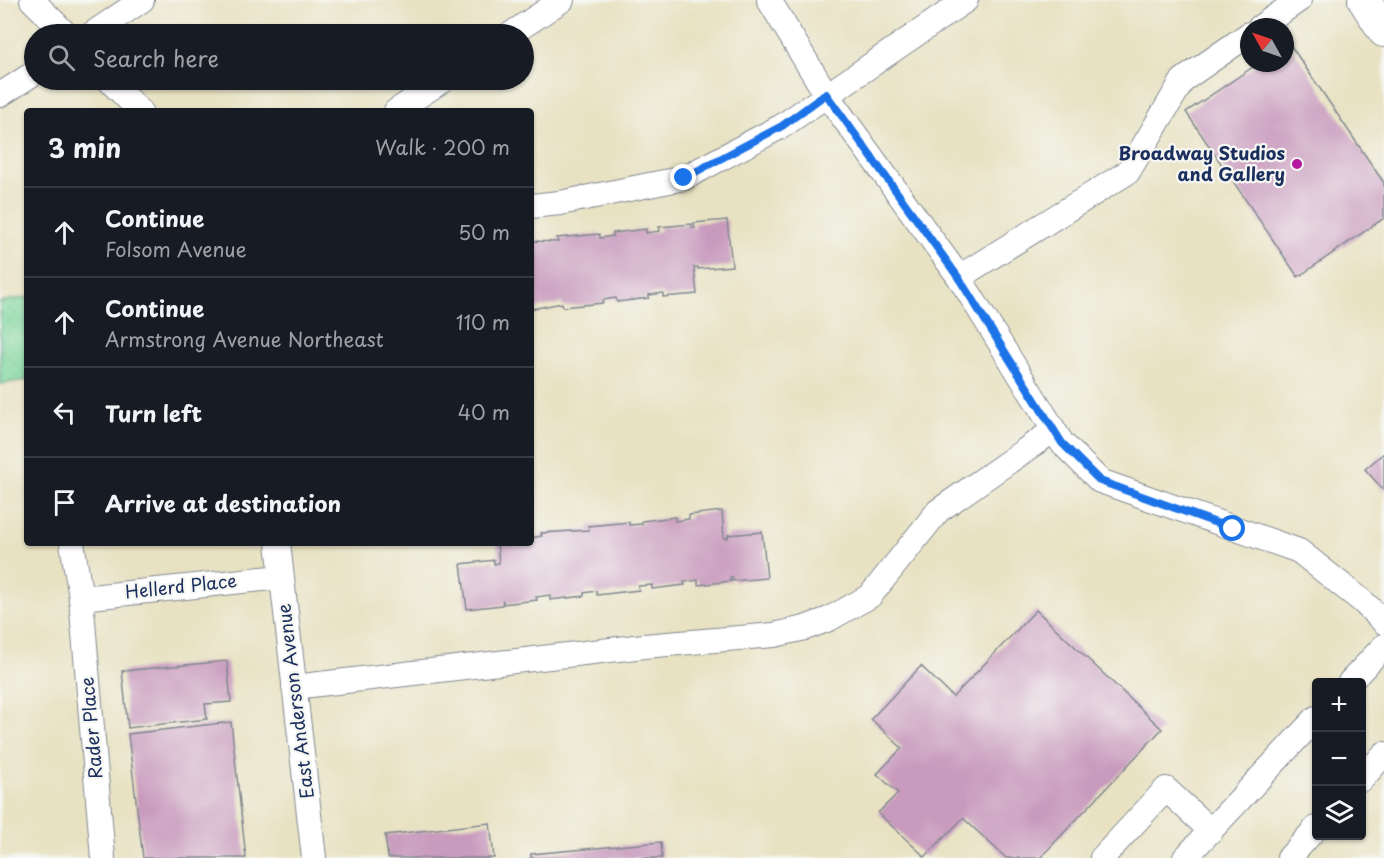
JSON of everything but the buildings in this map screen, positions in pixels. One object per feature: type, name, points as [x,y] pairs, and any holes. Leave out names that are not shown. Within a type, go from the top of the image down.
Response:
[{"type":"main road","points":[[1364,0],[1384,31]]},
{"type":"street","points":[[32,0],[56,24]]},
{"type":"street","points":[[107,24],[142,0]]},
{"type":"street","points":[[526,24],[562,0]]},
{"type":"street","points":[[769,0],[826,94],[958,277],[1058,437],[1100,481],[1299,552],[1362,601],[1384,622]]},
{"type":"street","points":[[534,206],[560,203],[684,178],[782,126],[966,0]]},
{"type":"street","points":[[1273,18],[1299,0]]},
{"type":"street","points":[[958,277],[1128,172],[1183,80],[1240,40]]},
{"type":"street","points":[[0,95],[24,79]]},
{"type":"street","points":[[119,90],[137,108]]},
{"type":"street","points":[[401,108],[428,90]]},
{"type":"street","points":[[294,687],[644,646],[774,635],[805,628],[829,619],[870,596],[938,511],[1058,437]]},
{"type":"street","name":"Rader Place","points":[[72,546],[81,598],[103,858]]},
{"type":"street","name":"East Anderson Avenue","points":[[278,546],[314,858]]},
{"type":"street","name":"Hellerd Place","points":[[81,598],[281,577]]},
{"type":"street","points":[[1354,678],[1384,646]]},
{"type":"street","points":[[1185,858],[1312,723]]},
{"type":"street","points":[[1366,774],[1384,754]]},
{"type":"street","points":[[1102,858],[1166,789],[1210,831]]},
{"type":"street","points":[[1295,856],[1312,834]]},
{"type":"green space","points":[[24,298],[24,380],[0,384],[0,302]]},
{"type":"place","name":"Broadway Studios and Gallery","points":[[1297,164]]},
{"type":"route","points":[[684,178],[782,126],[826,94],[958,277],[1062,443],[1100,481],[1233,529]]}]
